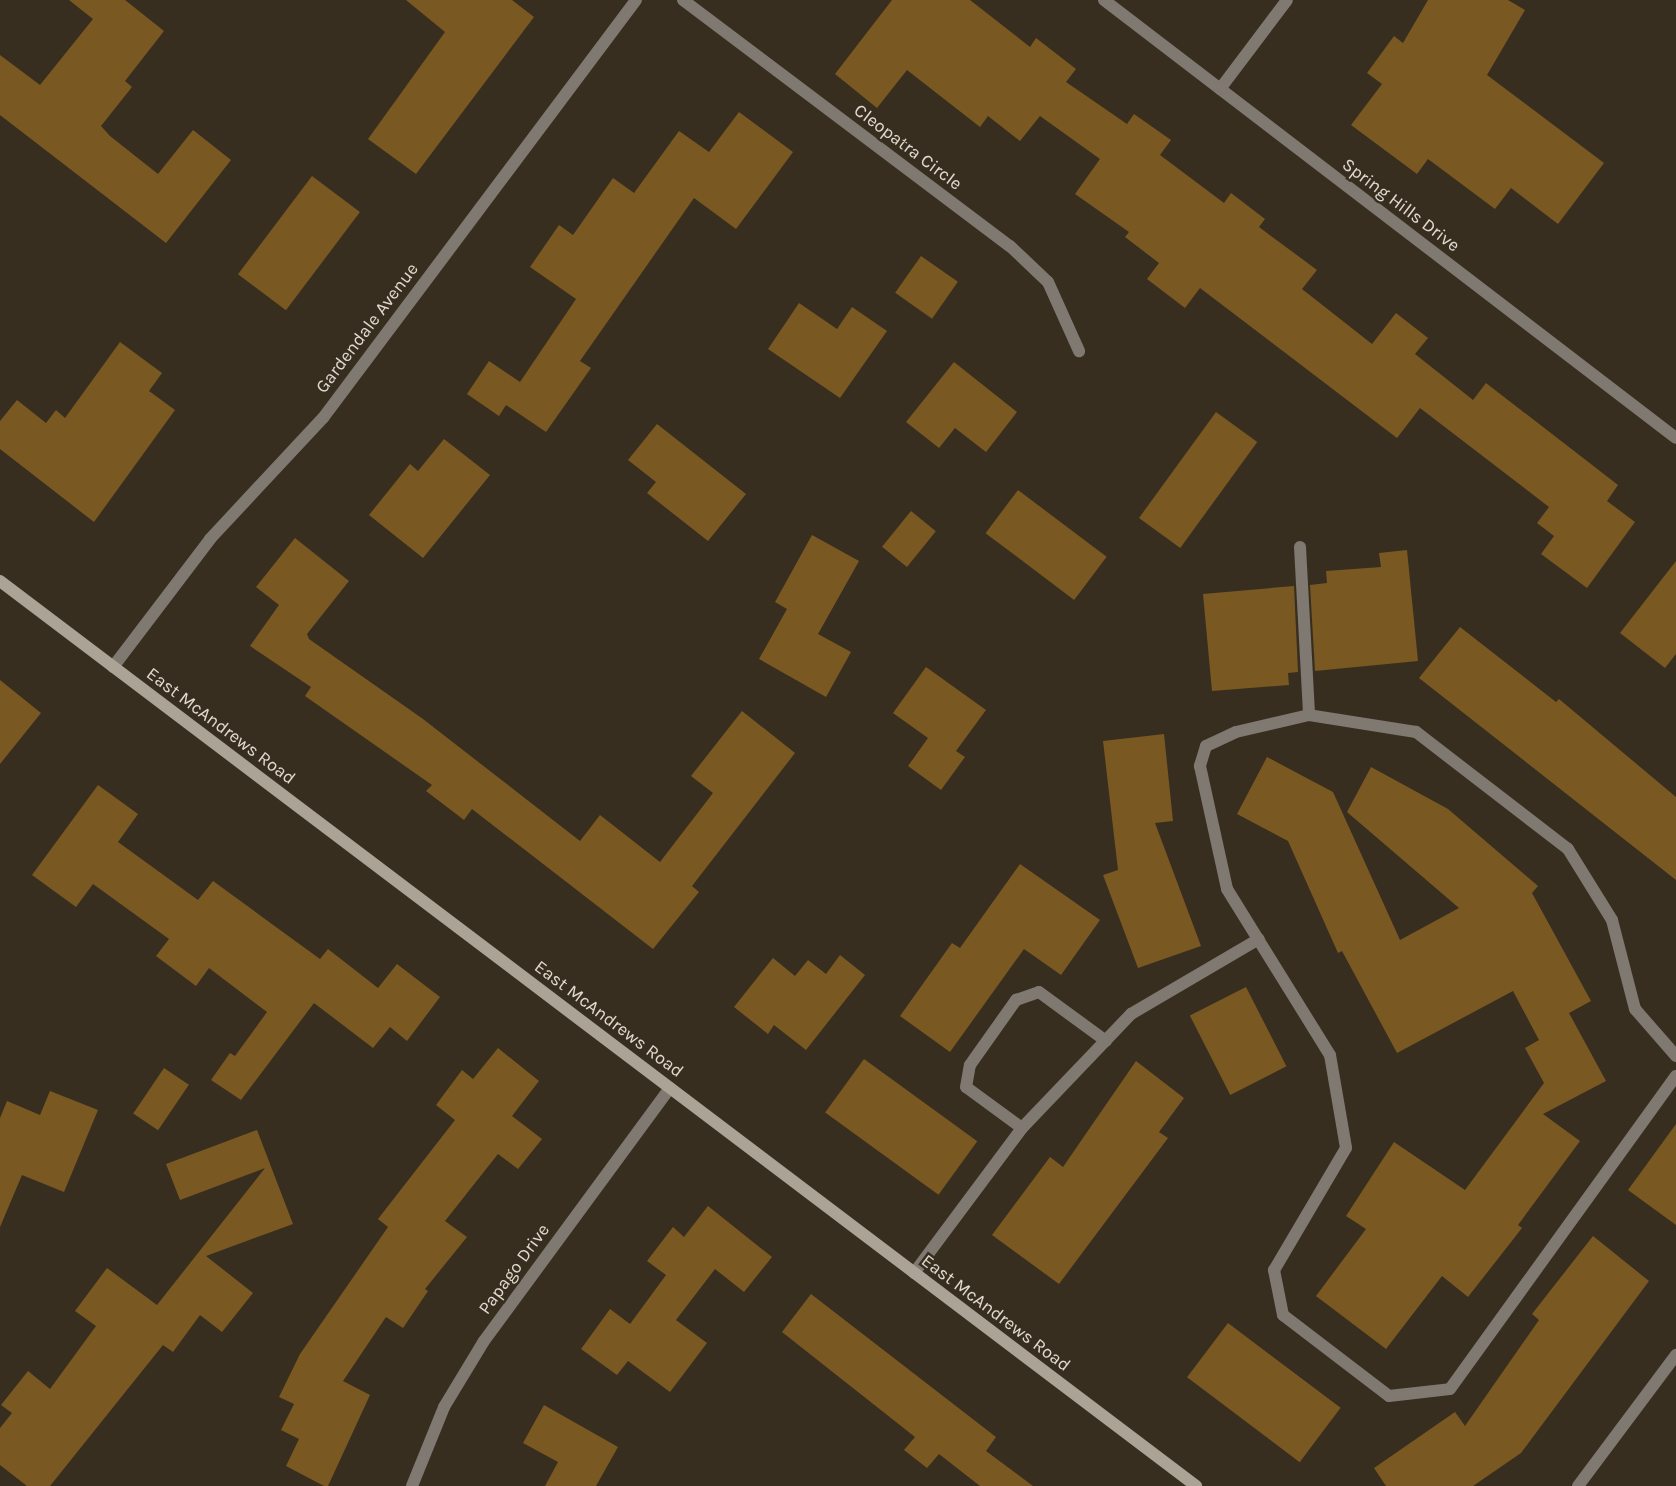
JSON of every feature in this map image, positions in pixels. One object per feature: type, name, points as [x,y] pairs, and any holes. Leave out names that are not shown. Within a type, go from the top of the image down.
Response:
[{"type":"main road","name":"East McAndrews Road","points":[[0,581],[1196,1486]]},
{"type":"street","name":"Cleopatra Circle","points":[[683,0],[1010,246],[1048,282],[1080,351]]},
{"type":"street","name":"Spring Hills Drive","points":[[1104,0],[1676,438]]},
{"type":"street","points":[[1220,89],[1287,0]]},
{"type":"street","name":"Gardendale Avenue","points":[[113,667],[210,539],[323,418],[634,1]]},
{"type":"street","points":[[1300,547],[1309,715]]},
{"type":"street","points":[[1676,1056],[1635,1009],[1612,920],[1568,849],[1416,732],[1309,715],[1226,737],[1206,746],[1200,766],[1227,889],[1330,1055],[1346,1148],[1274,1270],[1283,1315],[1389,1396],[1450,1389],[1676,1076]]},
{"type":"street","points":[[914,1274],[1022,1128],[1131,1014],[1259,939]]},
{"type":"street","points":[[1022,1128],[966,1087],[970,1065],[1016,1000],[1039,992],[1106,1041]]},
{"type":"street","name":"Papago Drive","points":[[412,1486],[444,1407],[484,1341],[670,1088]]},
{"type":"street","points":[[1578,1486],[1676,1355]]},
{"type":"building","points":[[69,0],[125,0],[164,31],[125,81],[132,87],[101,126],[110,136],[158,174],[193,130],[231,160],[166,243],[0,115],[0,55],[40,85],[93,19]]},
{"type":"building","points":[[406,0],[512,0],[534,17],[416,174],[368,139],[445,32]]},
{"type":"building","points":[[892,0],[970,0],[1030,47],[1036,38],[1076,69],[1066,82],[1127,124],[1134,114],[1171,140],[1160,155],[1224,203],[1231,193],[1265,219],[1259,227],[1317,270],[1302,289],[1372,344],[1396,313],[1428,338],[1415,354],[1473,400],[1486,383],[1618,485],[1607,501],[1635,522],[1587,588],[1541,554],[1554,536],[1537,523],[1549,507],[1420,408],[1397,438],[1200,288],[1185,308],[1147,279],[1159,263],[1125,237],[1129,232],[1075,194],[1100,159],[1040,116],[1020,141],[988,116],[980,127],[907,70],[877,108],[835,74]]},
{"type":"building","points":[[1428,0],[1508,0],[1525,10],[1487,75],[1604,163],[1558,224],[1511,188],[1495,209],[1428,159],[1417,174],[1351,125],[1382,84],[1367,73],[1394,36],[1403,43]]},
{"type":"building","points":[[739,112],[793,152],[736,229],[694,198],[580,361],[591,368],[546,432],[506,405],[499,416],[467,394],[489,361],[520,382],[576,299],[530,267],[559,225],[573,235],[613,178],[634,193],[679,131],[709,152]]},
{"type":"building","points":[[312,176],[360,212],[286,310],[238,274]]},
{"type":"building","points":[[921,256],[958,282],[932,319],[895,293]]},
{"type":"building","points":[[799,303],[837,329],[852,307],[887,331],[840,398],[768,349]]},
{"type":"building","points":[[120,342],[162,373],[149,391],[175,410],[94,522],[0,449],[0,421],[17,400],[46,423],[56,410],[65,418]]},
{"type":"building","points":[[954,362],[1017,412],[986,452],[955,428],[939,448],[906,422]]},
{"type":"building","points":[[1216,412],[1257,442],[1180,548],[1139,518]]},
{"type":"building","points":[[657,424],[746,494],[708,541],[647,493],[656,482],[628,460]]},
{"type":"building","points":[[444,439],[490,475],[423,558],[369,515],[410,464],[418,471]]},
{"type":"building","points":[[1018,490],[1107,557],[1074,600],[986,533]]},
{"type":"building","points":[[911,511],[936,531],[907,567],[882,547]]},
{"type":"building","points":[[812,535],[859,561],[818,634],[851,652],[826,697],[759,659],[787,609],[775,602]]},
{"type":"building","points":[[295,538],[349,581],[307,634],[309,639],[423,719],[580,841],[600,815],[660,862],[713,793],[691,776],[742,711],[795,753],[692,886],[699,892],[653,949],[472,809],[464,820],[426,791],[432,785],[305,696],[311,687],[250,646],[279,605],[256,587]]},
{"type":"building","points":[[1407,550],[1418,661],[1315,671],[1310,585],[1327,583],[1326,571],[1381,567],[1379,553]]},
{"type":"building","points":[[1676,561],[1676,654],[1665,668],[1620,633]]},
{"type":"building","points":[[1294,586],[1298,672],[1288,673],[1289,685],[1212,691],[1203,594]]},
{"type":"building","points":[[1460,627],[1556,702],[1559,699],[1676,797],[1676,880],[1419,678]]},
{"type":"building","points":[[926,667],[986,710],[956,751],[965,757],[941,790],[908,766],[928,738],[893,713]]},
{"type":"building","points":[[0,680],[41,713],[0,764]]},
{"type":"building","points":[[1164,734],[1173,821],[1155,823],[1201,946],[1138,968],[1103,875],[1118,870],[1103,741]]},
{"type":"building","points":[[1267,757],[1333,792],[1400,940],[1459,908],[1347,812],[1371,767],[1448,809],[1538,886],[1532,893],[1591,1001],[1569,1013],[1606,1081],[1543,1114],[1580,1141],[1518,1225],[1522,1228],[1468,1297],[1442,1276],[1386,1349],[1316,1296],[1366,1229],[1346,1216],[1394,1142],[1465,1190],[1544,1083],[1525,1048],[1539,1040],[1513,991],[1397,1053],[1342,951],[1338,953],[1288,841],[1237,814]]},
{"type":"building","points":[[98,785],[138,814],[118,842],[198,900],[213,881],[320,959],[328,949],[378,988],[397,964],[440,997],[407,1041],[390,1027],[373,1048],[314,1003],[241,1100],[211,1080],[230,1053],[235,1056],[267,1012],[209,968],[196,986],[156,956],[169,939],[93,884],[76,907],[32,875]]},
{"type":"building","points":[[1020,864],[1100,920],[1061,975],[1024,949],[950,1052],[900,1016],[952,943],[960,948]]},
{"type":"building","points":[[840,955],[865,975],[806,1050],[774,1025],[768,1034],[734,1007],[773,958],[795,976],[808,960],[826,974]]},
{"type":"building","points":[[1246,987],[1286,1066],[1230,1095],[1190,1016]]},
{"type":"building","points":[[498,1048],[539,1081],[512,1116],[542,1139],[518,1169],[498,1154],[445,1221],[467,1237],[425,1289],[428,1291],[403,1328],[386,1317],[343,1381],[370,1395],[328,1486],[324,1486],[286,1466],[299,1439],[281,1430],[294,1404],[279,1397],[300,1354],[388,1227],[378,1219],[455,1120],[436,1105],[462,1070],[473,1079]]},
{"type":"building","points":[[864,1059],[977,1141],[938,1195],[825,1112]]},
{"type":"building","points":[[1136,1061],[1184,1098],[1159,1132],[1168,1138],[1059,1284],[992,1235],[1050,1157],[1063,1167]]},
{"type":"building","points":[[164,1068],[189,1085],[158,1130],[133,1114]]},
{"type":"building","points":[[50,1091],[98,1110],[64,1192],[22,1175],[0,1227],[0,1118],[7,1101],[40,1115]]},
{"type":"building","points":[[1676,1124],[1676,1225],[1628,1190]]},
{"type":"building","points":[[257,1130],[293,1224],[206,1256],[253,1293],[222,1332],[200,1315],[173,1352],[163,1345],[50,1486],[27,1486],[0,1465],[0,1428],[12,1413],[1,1405],[28,1371],[50,1389],[96,1326],[75,1311],[107,1268],[157,1305],[265,1168],[180,1200],[166,1164]]},
{"type":"building","points":[[708,1206],[772,1257],[744,1292],[715,1269],[676,1320],[707,1343],[670,1392],[628,1361],[617,1375],[581,1349],[610,1309],[630,1324],[666,1275],[647,1261],[673,1227],[684,1237]]},
{"type":"building","points":[[1593,1236],[1649,1281],[1521,1453],[1473,1486],[1386,1486],[1374,1468],[1455,1412],[1465,1426],[1539,1320],[1532,1314]]},
{"type":"building","points":[[811,1294],[996,1437],[986,1451],[1033,1486],[980,1486],[939,1454],[927,1468],[904,1450],[915,1437],[782,1332]]},
{"type":"building","points":[[1228,1323],[1341,1408],[1300,1462],[1187,1377]]},
{"type":"building","points":[[544,1405],[618,1447],[596,1486],[545,1486],[558,1462],[523,1443]]}]
